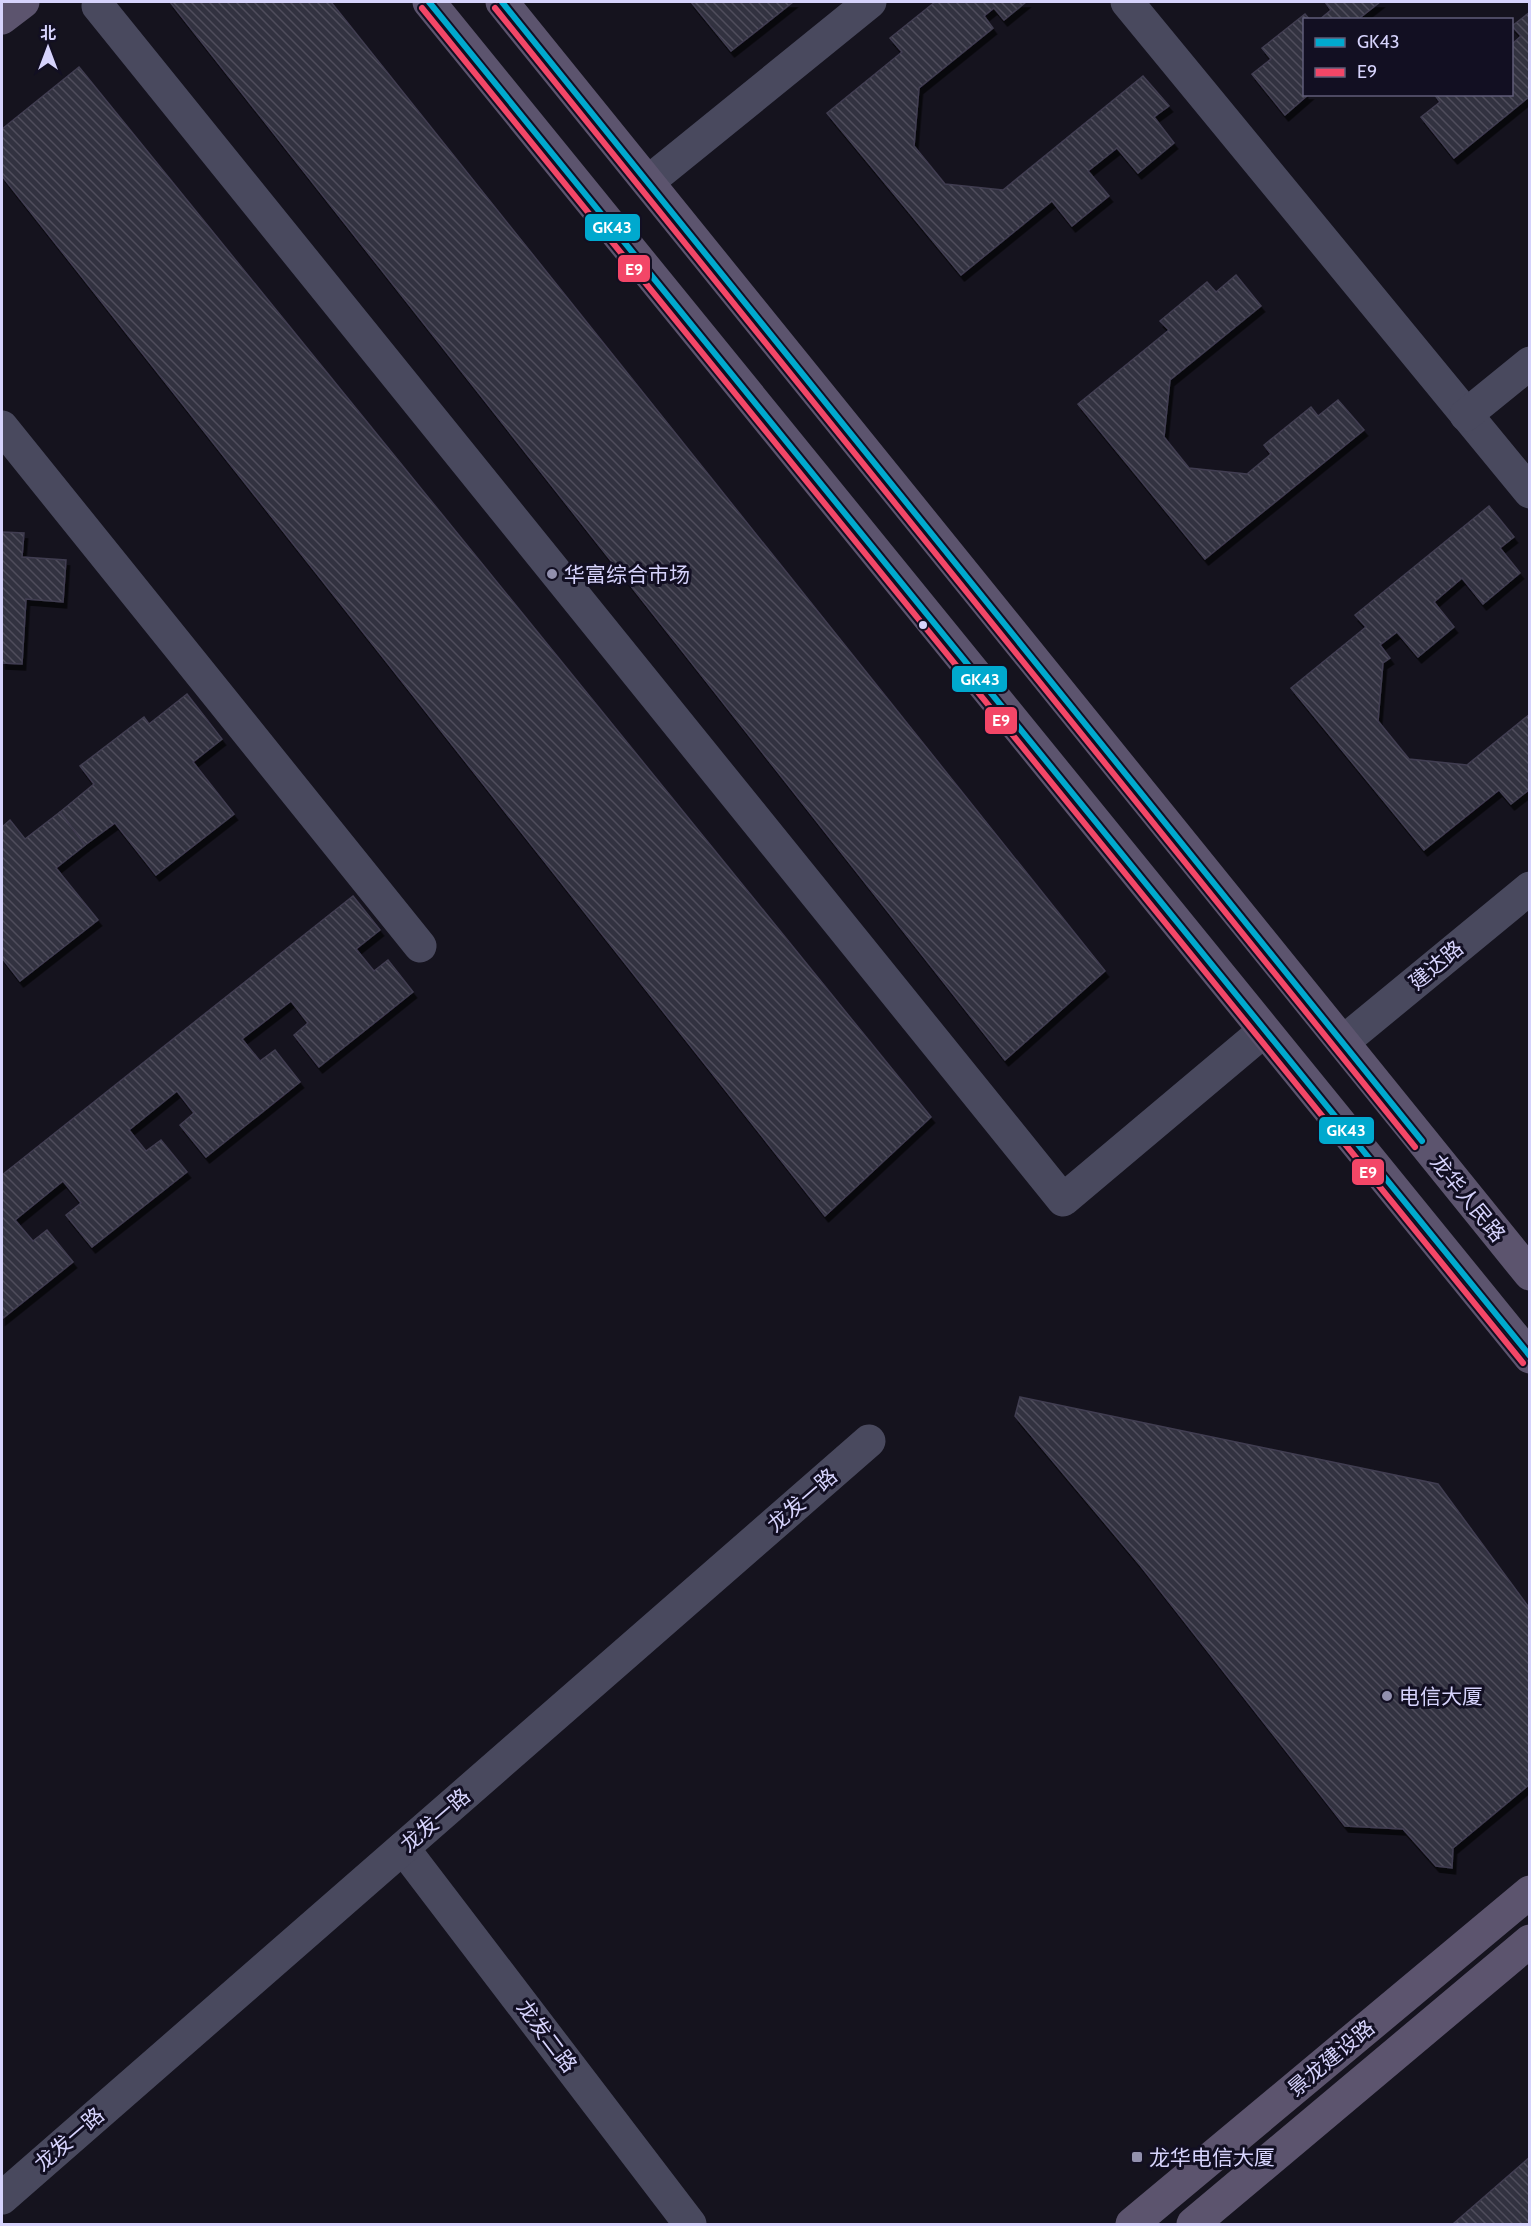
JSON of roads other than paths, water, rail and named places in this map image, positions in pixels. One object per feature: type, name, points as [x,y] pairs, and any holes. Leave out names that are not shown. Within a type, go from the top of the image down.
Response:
[{"type":"main road","points":[[2,18],[23,2]]},
{"type":"main road","points":[[429,2],[1530,1357]]},
{"type":"main road","name":"龙华人民路","points":[[502,2],[1530,1274]]},
{"type":"main road","name":"景龙建设路","points":[[1132,2224],[1530,1892]]},
{"type":"main road","name":"景龙建设路","points":[[1193,2224],[1530,1941]]},
{"type":"street","points":[[648,182],[870,2]]},
{"type":"street","points":[[1126,2],[1530,492]]},
{"type":"street","points":[[98,6],[1063,1200],[1264,1031]]},
{"type":"street","points":[[1466,415],[1530,363]]},
{"type":"street","points":[[2,427],[420,946]]},
{"type":"street","name":"建达路","points":[[1343,1042],[1530,888]]},
{"type":"street","name":"龙发一路","points":[[2,2198],[869,1441]]},
{"type":"street","name":"龙发二路","points":[[403,1848],[690,2224]]},
{"type":"place","name":"华富综合市场","points":[[552,574]]},
{"type":"place","name":"电信大厦","points":[[1387,1696]]},
{"type":"place","name":"龙华电信大厦","points":[[1137,2157]]}]
